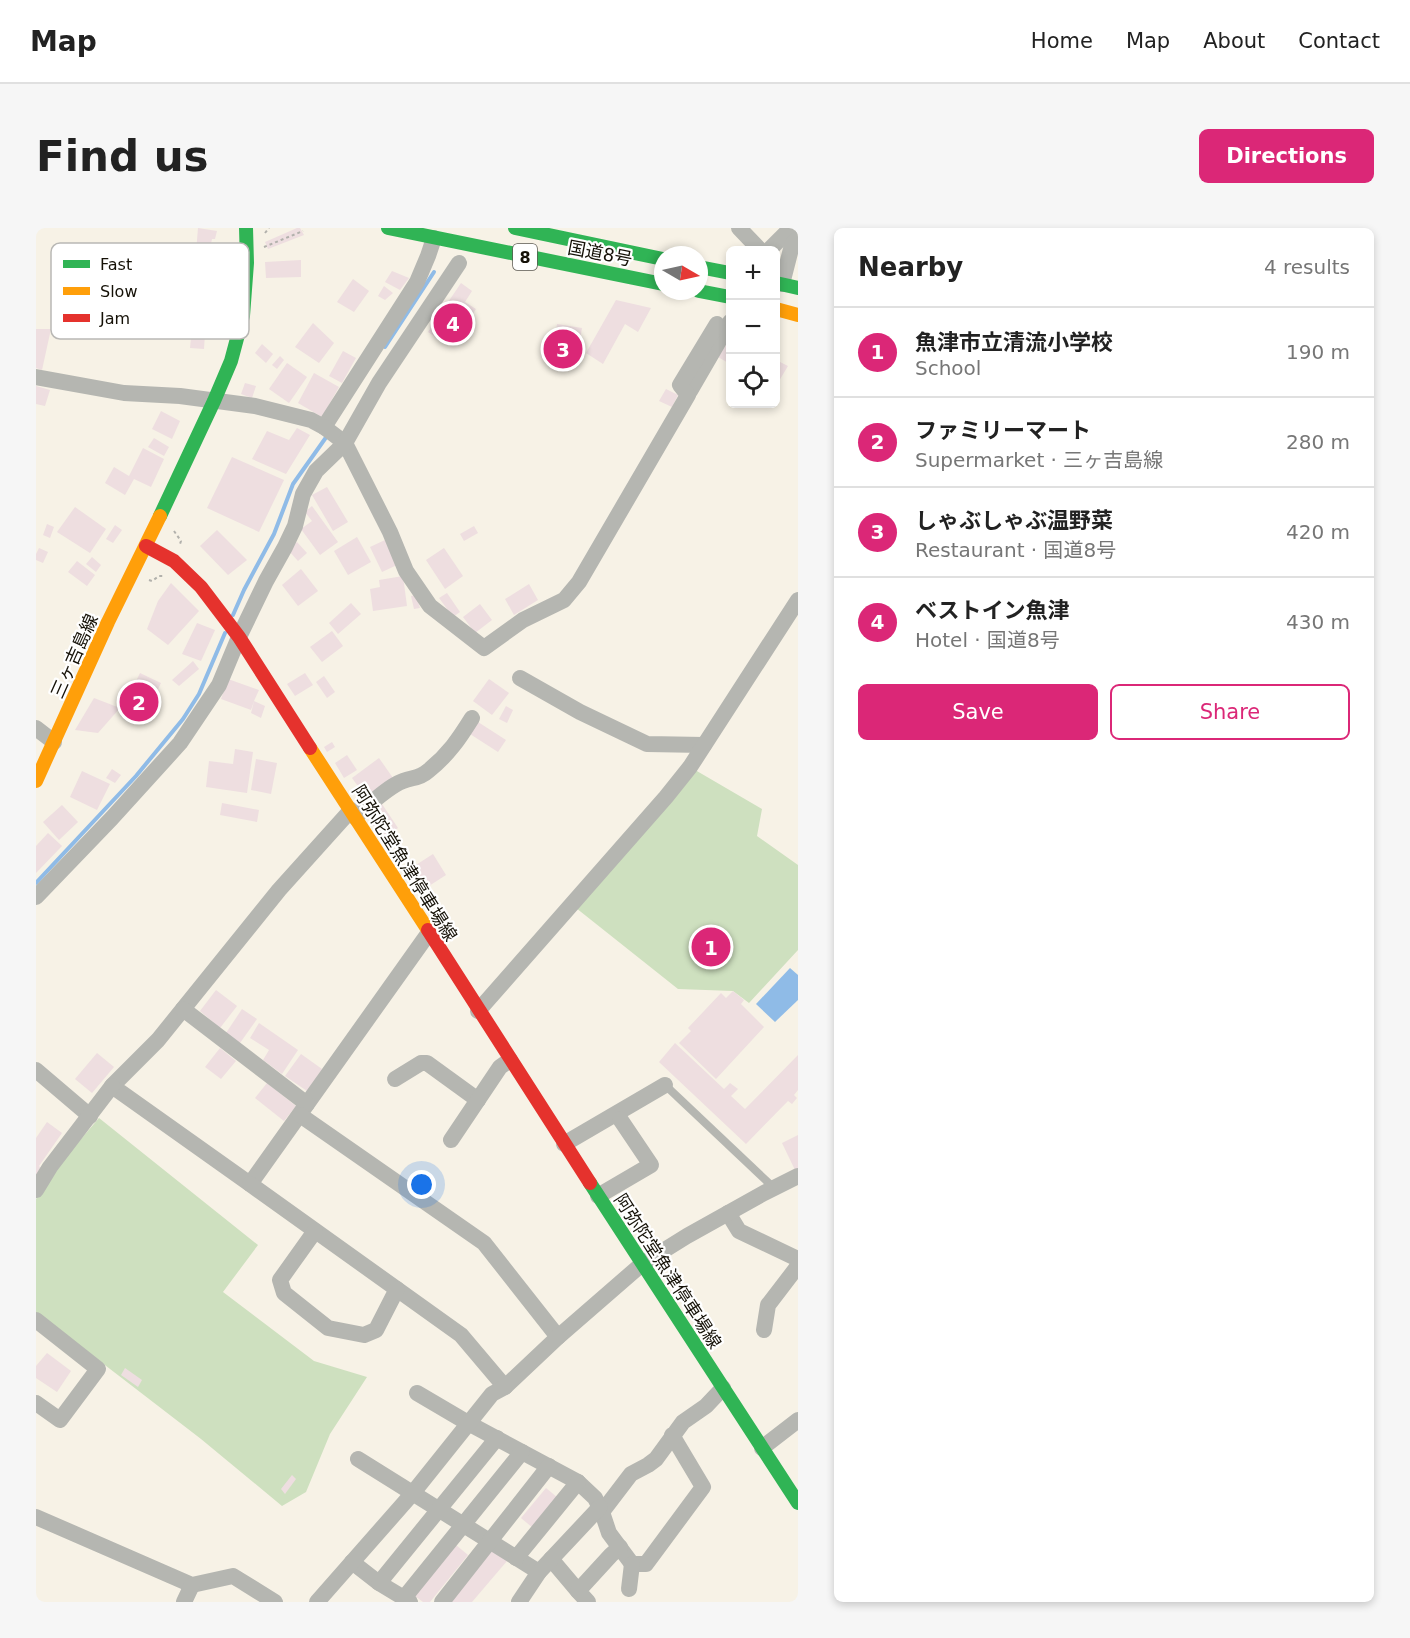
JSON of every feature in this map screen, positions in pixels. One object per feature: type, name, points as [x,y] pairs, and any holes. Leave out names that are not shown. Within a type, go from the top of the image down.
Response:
[{"type":"main road","points":[[246,228],[246,243]]},
{"type":"main road","name":"国道8号","points":[[388,228],[654,282]]},
{"type":"main road","name":"国道8号","points":[[515,228],[654,257]]},
{"type":"main road","points":[[708,269],[726,272]]},
{"type":"main road","points":[[708,293],[726,296]]},
{"type":"main road","points":[[780,310],[798,315]]},
{"type":"main road","points":[[146,546],[214,401],[231,361],[237,339]]},
{"type":"main road","name":"阿弥陀堂魚津停車場線","points":[[146,546],[174,561],[201,587],[239,636],[478,1011],[798,1503]]},
{"type":"main road","name":"三ヶ吉島線","points":[[36,781],[108,622],[146,546]]},
{"type":"street","points":[[739,228],[756,246]]},
{"type":"street","points":[[773,246],[791,228]]},
{"type":"street","points":[[324,427],[417,282],[434,238]]},
{"type":"street","points":[[785,285],[792,245],[798,239]]},
{"type":"street","points":[[36,897],[180,743],[219,685],[239,636],[295,526],[303,494],[316,471],[345,443],[380,383],[459,263]]},
{"type":"street","points":[[36,377],[124,393],[180,396],[255,406],[311,420],[324,427],[345,443],[386,523],[406,571],[429,606],[484,648],[522,620],[564,600],[579,582],[688,395],[680,385],[724,323]]},
{"type":"street","points":[[478,1011],[690,767],[798,600]]},
{"type":"street","points":[[520,678],[580,712],[647,744],[704,745]]},
{"type":"street","points":[[36,1190],[50,1167],[112,1086],[158,1040],[279,890],[353,814],[402,781],[418,778],[429,771],[453,748],[472,718]]},
{"type":"street","points":[[36,728],[54,742]]},
{"type":"street","points":[[250,1184],[428,933]]},
{"type":"street","points":[[183,1009],[304,1110],[484,1243],[558,1337]]},
{"type":"street","points":[[451,1140],[500,1067],[510,1060]]},
{"type":"street","points":[[395,1079],[421,1062],[427,1063],[478,1100]]},
{"type":"street","points":[[36,1070],[90,1116]]},
{"type":"street","points":[[564,1144],[665,1085]]},
{"type":"street","points":[[112,1086],[461,1335],[505,1387]]},
{"type":"street","points":[[598,1196],[651,1165],[620,1119]]},
{"type":"street","points":[[317,1602],[412,1494],[492,1394],[505,1387],[642,1264],[728,1213],[798,1176]]},
{"type":"street","points":[[728,1213],[739,1231],[798,1259]]},
{"type":"street","points":[[315,1231],[280,1280],[284,1293],[328,1328],[364,1335],[376,1330],[397,1289]]},
{"type":"street","points":[[764,1330],[768,1305],[798,1266]]},
{"type":"street","points":[[36,1320],[98,1369],[60,1420],[36,1403]]},
{"type":"street","points":[[519,1602],[550,1559],[601,1509],[631,1474],[656,1459],[683,1422],[706,1406],[723,1388]]},
{"type":"street","points":[[417,1393],[578,1482],[595,1498],[609,1533],[632,1564],[629,1589]]},
{"type":"street","points":[[762,1448],[798,1420]]},
{"type":"street","points":[[632,1564],[646,1564],[703,1486],[672,1435]]},
{"type":"street","points":[[379,1583],[497,1438]]},
{"type":"street","points":[[352,1562],[379,1583],[407,1600],[522,1452]]},
{"type":"street","points":[[358,1459],[539,1572]]},
{"type":"street","points":[[442,1602],[549,1466]]},
{"type":"street","points":[[516,1558],[578,1482]]},
{"type":"street","points":[[36,1517],[192,1585],[233,1576],[275,1602]]},
{"type":"street","points":[[550,1559],[583,1596],[611,1555],[620,1547]]},
{"type":"street","points":[[184,1602],[192,1585]]},
{"type":"lane","points":[[665,1085],[774,1188]]},
{"type":"path","points":[[267,245],[303,231]]},
{"type":"green space","points":[[690,767],[762,809],[757,836],[798,865],[798,950],[749,1003],[733,991],[678,989],[571,904]]},
{"type":"green space","points":[[99,1118],[258,1245],[223,1292],[314,1361],[367,1377],[330,1434],[306,1492],[282,1506],[201,1439],[36,1312],[36,1199],[57,1167]]},
{"type":"water","points":[[790,968],[798,975],[798,1000],[775,1022],[756,1004]]},
{"type":"building","points":[[198,228],[217,231],[211,243],[197,243]]},
{"type":"building","points":[[300,228],[304,235],[268,249],[265,242]]},
{"type":"building","points":[[301,260],[301,277],[266,278],[265,262]]},
{"type":"building","points":[[392,271],[409,278],[400,290],[385,282]]},
{"type":"building","points":[[353,279],[369,291],[354,312],[337,302]]},
{"type":"building","points":[[461,283],[472,291],[465,302],[476,309],[454,342],[444,335],[440,340],[428,332]]},
{"type":"building","points":[[384,286],[393,293],[385,300],[378,296]]},
{"type":"building","points":[[616,300],[651,308],[638,332],[625,324],[603,364],[586,353]]},
{"type":"building","points":[[313,323],[334,343],[319,363],[295,347]]},
{"type":"building","points":[[557,324],[582,328],[577,358],[552,353]]},
{"type":"building","points":[[36,329],[51,329],[42,370],[36,368]]},
{"type":"building","points":[[191,339],[205,339],[204,349],[190,348]]},
{"type":"building","points":[[262,344],[273,354],[266,363],[255,353]]},
{"type":"building","points":[[726,345],[726,362],[718,357]]},
{"type":"building","points":[[343,351],[356,358],[342,383],[329,376]]},
{"type":"building","points":[[280,356],[284,360],[277,369],[272,365]]},
{"type":"building","points":[[780,362],[788,366],[780,379]]},
{"type":"building","points":[[287,363],[307,377],[289,403],[269,389]]},
{"type":"building","points":[[314,373],[339,387],[322,417],[298,403]]},
{"type":"building","points":[[245,383],[256,386],[252,398],[241,394]]},
{"type":"building","points":[[36,386],[50,390],[45,406],[36,404]]},
{"type":"building","points":[[666,389],[678,395],[672,407],[659,401]]},
{"type":"building","points":[[161,411],[180,421],[172,439],[152,429]]},
{"type":"building","points":[[297,428],[310,435],[286,474],[252,459],[267,431],[289,440]]},
{"type":"building","points":[[154,438],[169,447],[164,456],[148,447]]},
{"type":"building","points":[[143,448],[164,459],[151,487],[134,479],[125,495],[105,483],[114,467],[129,476]]},
{"type":"building","points":[[232,457],[284,480],[259,532],[207,508]]},
{"type":"building","points":[[327,487],[348,522],[333,531],[312,495]]},
{"type":"building","points":[[312,506],[338,542],[320,555],[301,529],[312,521],[305,512]]},
{"type":"building","points":[[75,507],[106,529],[90,553],[57,532]]},
{"type":"building","points":[[47,524],[54,527],[50,538],[43,535]]},
{"type":"building","points":[[115,525],[122,530],[113,543],[106,539]]},
{"type":"building","points":[[474,526],[478,533],[464,541],[460,534]]},
{"type":"building","points":[[217,530],[247,560],[228,575],[200,546]]},
{"type":"building","points":[[357,537],[371,562],[348,575],[334,551]]},
{"type":"building","points":[[385,540],[397,565],[382,572],[370,547]]},
{"type":"building","points":[[297,542],[307,553],[298,561],[288,550]]},
{"type":"building","points":[[39,548],[48,552],[43,563],[36,560]]},
{"type":"building","points":[[444,548],[463,576],[445,589],[426,560]]},
{"type":"building","points":[[92,557],[101,565],[96,572],[86,564]]},
{"type":"building","points":[[77,561],[95,575],[87,586],[68,572]]},
{"type":"building","points":[[301,569],[318,591],[298,606],[282,585]]},
{"type":"building","points":[[403,576],[407,606],[373,611],[370,589],[380,587],[379,580]]},
{"type":"building","points":[[171,583],[199,611],[168,645],[147,629],[158,601]]},
{"type":"building","points":[[529,584],[538,600],[514,615],[505,599]]},
{"type":"building","points":[[447,593],[460,612],[453,617],[439,598]]},
{"type":"building","points":[[416,595],[420,608],[414,609],[411,596]]},
{"type":"building","points":[[351,603],[361,614],[338,634],[329,623]]},
{"type":"building","points":[[480,604],[492,620],[475,633],[463,617]]},
{"type":"building","points":[[197,623],[215,630],[201,661],[182,654]]},
{"type":"building","points":[[332,631],[343,646],[322,662],[310,647]]},
{"type":"building","points":[[193,661],[199,669],[179,686],[172,680]]},
{"type":"building","points":[[140,673],[161,683],[145,716],[124,706]]},
{"type":"building","points":[[305,673],[313,685],[295,696],[287,684]]},
{"type":"building","points":[[324,676],[335,692],[327,698],[316,682]]},
{"type":"building","points":[[228,679],[259,690],[251,710],[221,699]]},
{"type":"building","points":[[489,679],[509,693],[492,715],[473,701]]},
{"type":"building","points":[[94,698],[120,708],[98,733],[75,730]]},
{"type":"building","points":[[254,701],[265,706],[261,718],[251,713]]},
{"type":"building","points":[[506,706],[513,710],[507,723],[499,719]]},
{"type":"building","points":[[478,722],[506,740],[498,752],[470,734]]},
{"type":"building","points":[[332,742],[335,747],[327,752],[324,747]]},
{"type":"building","points":[[235,749],[253,752],[247,793],[206,787],[209,761],[233,764]]},
{"type":"building","points":[[347,755],[357,770],[344,778],[335,763]]},
{"type":"building","points":[[379,758],[393,778],[366,797],[352,778]]},
{"type":"building","points":[[256,759],[277,763],[271,794],[251,790]]},
{"type":"building","points":[[112,769],[121,775],[115,783],[106,778]]},
{"type":"building","points":[[82,771],[110,784],[97,810],[70,797]]},
{"type":"building","points":[[222,803],[259,810],[257,822],[220,815]]},
{"type":"building","points":[[382,804],[398,828],[382,838],[366,815]]},
{"type":"building","points":[[62,805],[78,822],[59,840],[43,822]]},
{"type":"building","points":[[48,833],[62,846],[36,873],[36,846]]},
{"type":"building","points":[[433,854],[446,875],[418,893],[405,872]]},
{"type":"building","points":[[216,990],[237,1006],[220,1028],[200,1011]]},
{"type":"building","points":[[733,991],[744,1000],[741,1004],[764,1027],[716,1079],[679,1043],[691,1031],[688,1028],[721,993],[726,998]]},
{"type":"building","points":[[242,1009],[257,1019],[240,1043],[226,1033]]},
{"type":"building","points":[[259,1023],[298,1050],[282,1074],[263,1060],[269,1050],[250,1038]]},
{"type":"building","points":[[675,1043],[724,1089],[730,1083],[738,1089],[731,1096],[745,1109],[798,1055],[798,1090],[794,1095],[797,1098],[792,1104],[788,1101],[746,1144],[659,1062]]},
{"type":"building","points":[[220,1048],[236,1061],[221,1079],[205,1067]]},
{"type":"building","points":[[97,1053],[114,1067],[92,1093],[75,1079]]},
{"type":"building","points":[[301,1054],[322,1069],[307,1091],[285,1076]]},
{"type":"building","points":[[267,1083],[296,1106],[284,1121],[255,1098]]},
{"type":"building","points":[[47,1122],[62,1133],[39,1166],[42,1169],[36,1177],[36,1138]]},
{"type":"building","points":[[798,1135],[798,1169],[795,1170],[782,1143]]},
{"type":"building","points":[[47,1353],[71,1371],[57,1392],[36,1378],[36,1366]]},
{"type":"building","points":[[125,1368],[142,1380],[138,1387],[121,1375]]},
{"type":"building","points":[[292,1475],[296,1479],[285,1494],[281,1489]]},
{"type":"building","points":[[546,1488],[558,1498],[533,1528],[521,1518]]},
{"type":"building","points":[[456,1545],[468,1555],[430,1602],[423,1602],[415,1596]]},
{"type":"building","points":[[493,1549],[507,1561],[472,1602],[449,1602]]},
{"type":"waterway","points":[[385,347],[434,272]]},
{"type":"waterway","points":[[233,615],[274,534],[293,484],[327,436]]},
{"type":"waterway","points":[[36,883],[136,776],[183,719],[199,694],[225,633]]},
{"type":"traffic: fast","points":[[246,228],[246,243]]},
{"type":"traffic: fast","points":[[388,228],[654,282]]},
{"type":"traffic: fast","points":[[515,228],[654,257]]},
{"type":"traffic: fast","points":[[708,269],[726,272]]},
{"type":"traffic: fast","points":[[780,284],[798,288]]},
{"type":"traffic: fast","points":[[708,293],[726,296]]},
{"type":"traffic: fast","points":[[160,516],[214,401],[231,361],[237,339]]},
{"type":"traffic: fast","points":[[590,1183],[798,1503]]},
{"type":"traffic: slow","points":[[780,310],[798,315]]},
{"type":"traffic: slow","points":[[36,781],[108,622],[160,516]]},
{"type":"traffic: slow","points":[[310,748],[428,930]]},
{"type":"traffic: jam","points":[[146,546],[174,561],[201,587],[239,637],[310,748]]},
{"type":"traffic: jam","points":[[428,930],[590,1183]]},
{"type":"place","name":"ベストイン魚津","points":[[453,323]]},
{"type":"place","name":"しゃぶしゃぶ温野菜","points":[[563,349]]},
{"type":"place","name":"ファミリーマート","points":[[139,702]]},
{"type":"place","name":"魚津市立清流小学校","points":[[711,947]]}]
